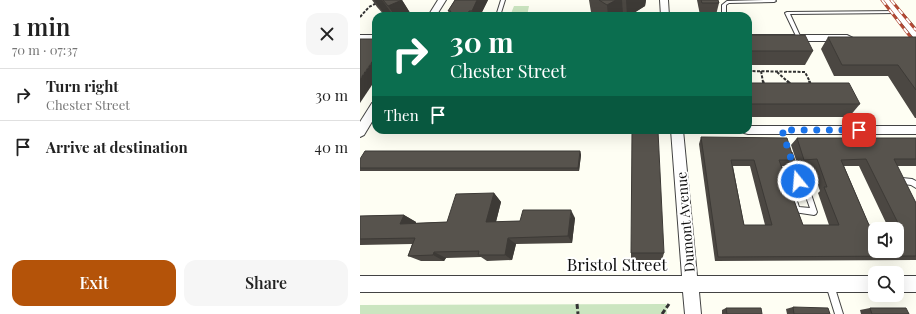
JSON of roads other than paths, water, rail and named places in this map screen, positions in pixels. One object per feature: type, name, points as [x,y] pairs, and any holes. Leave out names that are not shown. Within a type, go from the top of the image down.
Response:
[{"type":"street","points":[[434,12],[442,0]]},
{"type":"street","points":[[664,0],[665,12]]},
{"type":"street","points":[[888,0],[898,12],[912,38]]},
{"type":"street","points":[[360,38],[372,38]]},
{"type":"street","points":[[752,38],[859,38]]},
{"type":"street","points":[[361,129],[372,112]]},
{"type":"street","points":[[361,129],[372,128]]},
{"type":"street","points":[[752,130],[783,133],[916,130]]},
{"type":"street","name":"Dumont Avenue","points":[[677,134],[693,314]]},
{"type":"street","name":"Bristol Street","points":[[360,284],[868,284]]},
{"type":"street","points":[[904,284],[916,284]]},
{"type":"lane","points":[[499,12],[503,0]]},
{"type":"lane","points":[[724,12],[724,5],[728,2],[774,1]]},
{"type":"lane","points":[[799,38],[787,13],[898,12]]},
{"type":"lane","points":[[788,148],[798,181]]},
{"type":"lane","points":[[798,181],[802,181],[805,184],[814,212],[796,210],[788,182],[798,181]]},
{"type":"lane","points":[[903,188],[900,184],[902,181],[912,182],[916,185]]},
{"type":"lane","points":[[829,284],[839,314]]},
{"type":"railway","points":[[882,0],[916,44]]},
{"type":"railway","points":[[891,0],[916,30]]}]
